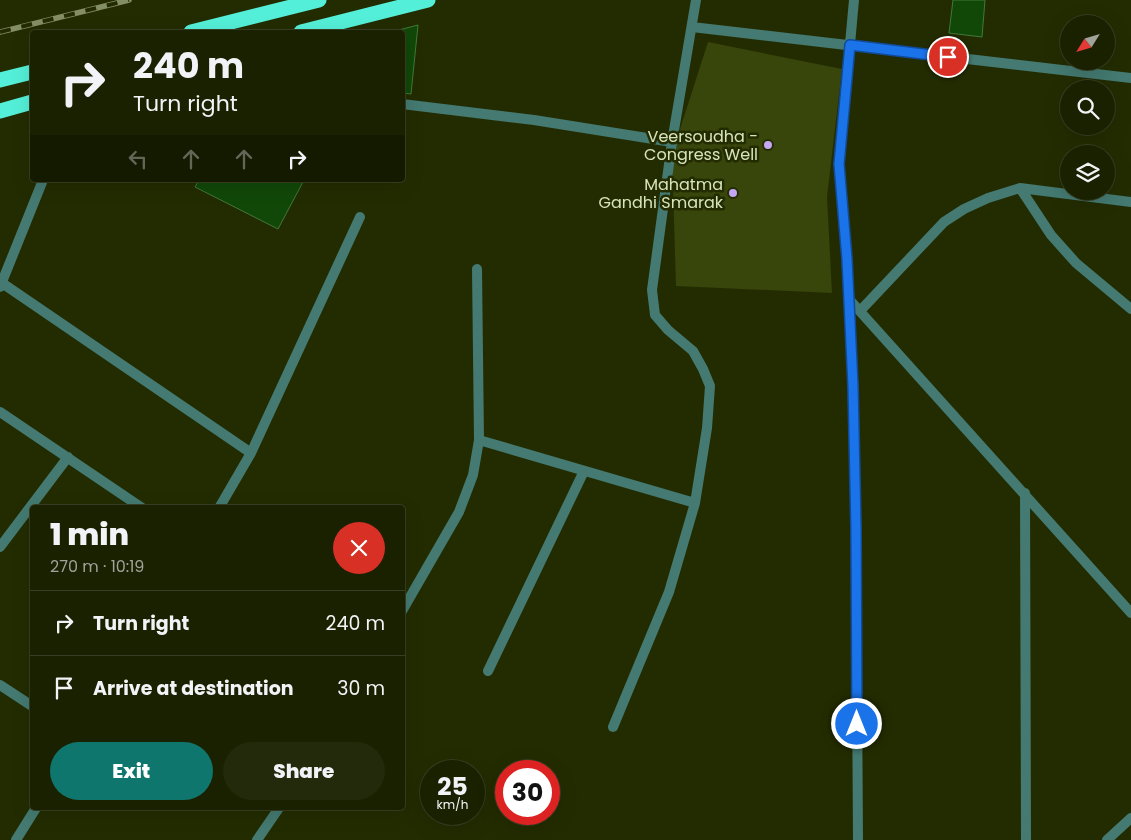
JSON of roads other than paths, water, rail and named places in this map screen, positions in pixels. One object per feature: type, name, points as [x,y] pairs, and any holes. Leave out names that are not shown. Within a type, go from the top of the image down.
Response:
[{"type":"highway","points":[[199,30],[319,0]]},
{"type":"highway","points":[[309,30],[428,0]]},
{"type":"highway","points":[[0,80],[30,72]]},
{"type":"highway","points":[[0,111],[30,103]]},
{"type":"street","points":[[613,727],[669,592],[695,502],[707,428],[710,386],[693,351],[668,330],[655,315],[652,290],[672,142],[696,0]]},
{"type":"street","points":[[854,0],[839,164],[847,259],[853,386],[858,840]]},
{"type":"street","points":[[692,27],[1131,78]]},
{"type":"street","points":[[405,104],[534,120],[672,142]]},
{"type":"street","points":[[42,182],[1,285],[251,453]]},
{"type":"street","points":[[860,311],[944,222],[964,209],[988,198],[1020,188],[1131,202]]},
{"type":"street","points":[[1020,188],[1051,235],[1076,262],[1131,309]]},
{"type":"street","points":[[220,505],[251,453],[360,217]]},
{"type":"street","points":[[405,606],[459,512],[473,475],[478,440],[477,269]]},
{"type":"street","points":[[848,298],[1131,613]]},
{"type":"street","points":[[0,412],[138,505]]},
{"type":"street","points":[[478,440],[695,502]]},
{"type":"street","points":[[32,505],[68,457]]},
{"type":"street","points":[[488,670],[584,471]]},
{"type":"street","points":[[1025,493],[1026,840]]},
{"type":"street","points":[[0,547],[30,507]]},
{"type":"street","points":[[0,685],[30,705]]},
{"type":"street","points":[[16,840],[35,810]]},
{"type":"street","points":[[257,840],[278,810]]},
{"type":"street","points":[[1107,840],[1127,822],[1131,835]]},
{"type":"railway","points":[[0,32],[129,0]]},
{"type":"place","name":"Veersoudha - Congress Well","points":[[768,145]]},
{"type":"place","name":"Mahatma Gandhi Smarak","points":[[733,193]]}]
